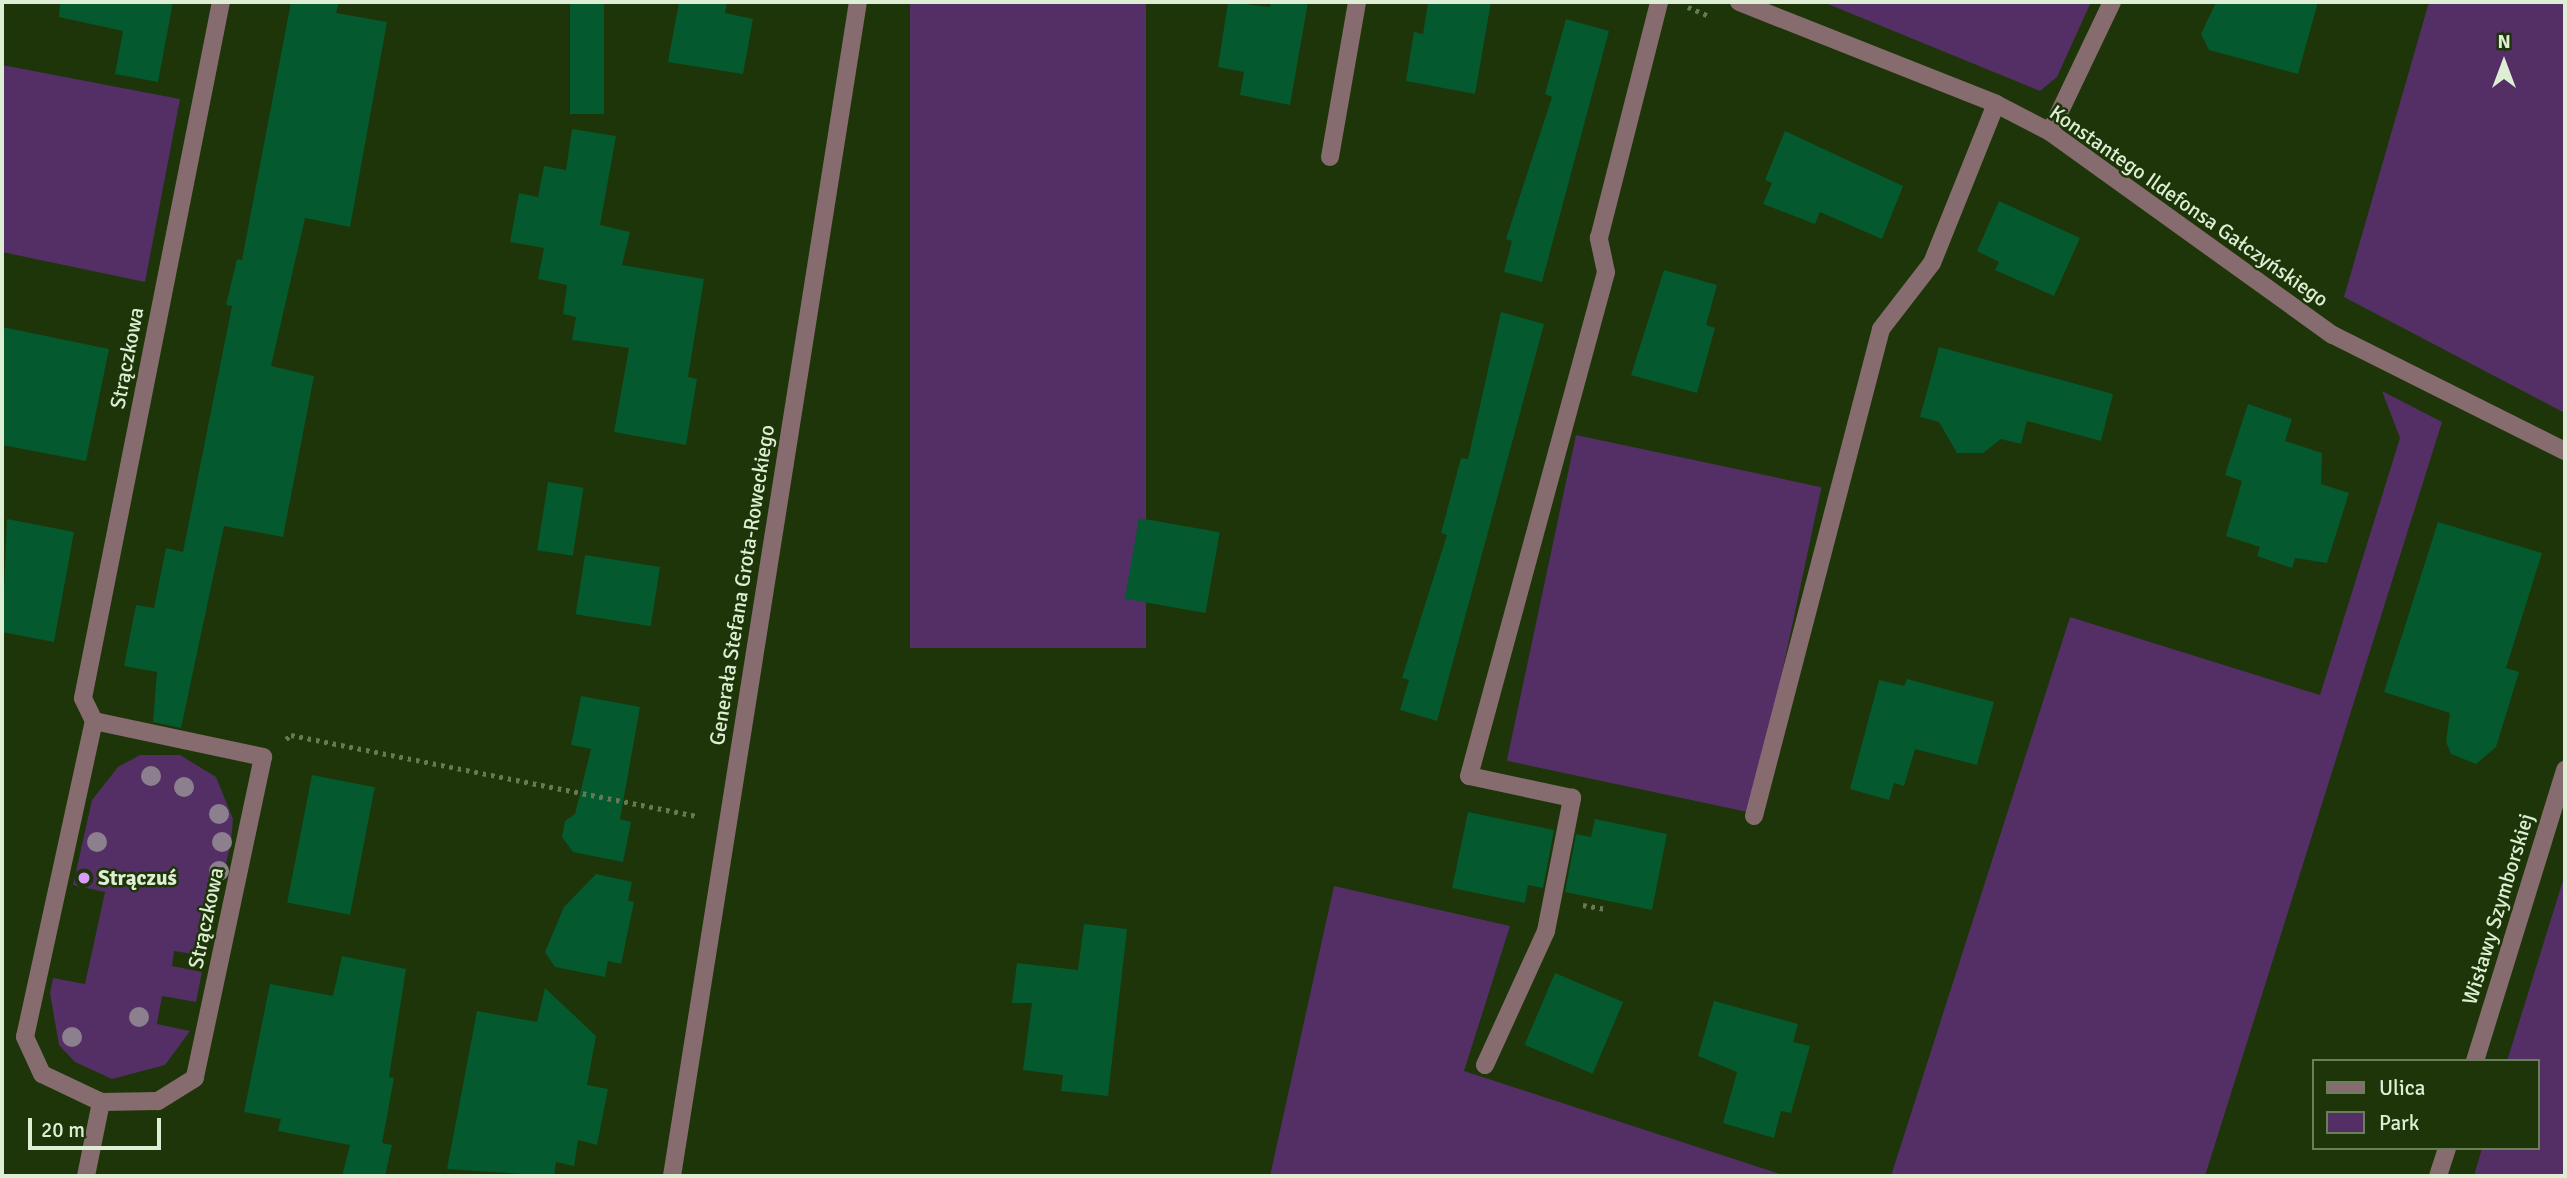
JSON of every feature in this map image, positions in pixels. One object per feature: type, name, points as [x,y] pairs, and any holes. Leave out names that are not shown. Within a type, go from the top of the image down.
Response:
[{"type":"street","name":"Strączkowa","points":[[221,2],[83,698],[94,721],[26,1037],[42,1074],[101,1102],[158,1101],[195,1078],[263,757]]},
{"type":"street","name":"Generała Stefana Grota-Roweckiego","points":[[672,1176],[858,2]]},
{"type":"street","points":[[1330,157],[1357,2]]},
{"type":"street","points":[[1485,1065],[1546,931],[1572,798],[1468,776],[1606,272],[1599,238],[1659,2]]},
{"type":"street","name":"Konstantego Ildefonsa Gałczyńskiego","points":[[1739,2],[1996,104],[2050,132],[2333,335],[2565,451]]},
{"type":"street","points":[[2050,132],[2112,2]]},
{"type":"street","points":[[1754,816],[1881,329],[1932,263],[1996,104]]},
{"type":"street","points":[[94,721],[263,757]]},
{"type":"street","name":"Wisławy Szymborskiej","points":[[2476,1059],[2565,770]]},
{"type":"street","points":[[86,1176],[101,1102]]},
{"type":"street","points":[[2438,1176],[2446,1150]]},
{"type":"path","points":[[263,757],[291,735],[727,822]]},
{"type":"green space","points":[[910,2],[1146,2],[1146,648],[910,648]]},
{"type":"green space","points":[[1823,2],[2091,2],[2057,77],[2040,91]]},
{"type":"green space","points":[[2429,2],[2565,2],[2563,412],[2344,297]]},
{"type":"green space","points":[[2,65],[180,99],[145,282],[2,252]]},
{"type":"green space","points":[[2382,391],[2442,422],[2205,1176],[1891,1176],[2070,617],[2320,695],[2400,438]]},
{"type":"green space","points":[[1576,435],[1822,487],[1752,813],[1507,761]]},
{"type":"green space","points":[[140,755],[180,755],[216,777],[233,819],[231,842],[205,956],[174,951],[172,966],[202,972],[196,1002],[162,996],[157,1024],[190,1031],[165,1065],[112,1079],[75,1062],[59,1045],[50,993],[53,978],[85,984],[105,892],[73,885],[92,800],[118,767]]},
{"type":"green space","points":[[2565,874],[2565,1176],[2474,1176],[2481,1150],[2539,1150],[2539,1059],[2508,1059]]},
{"type":"green space","points":[[1334,886],[1510,926],[1464,1071],[1786,1176],[1270,1176]]},
{"type":"building","points":[[60,2],[173,2],[158,82],[115,74],[123,31],[59,17]]},
{"type":"building","points":[[291,2],[339,2],[336,13],[387,22],[350,227],[305,218],[271,366],[314,376],[283,537],[224,526],[181,728],[153,722],[157,672],[124,666],[136,605],[154,608],[166,548],[183,552],[232,306],[226,305],[237,259],[242,260]]},
{"type":"building","points":[[570,2],[604,2],[604,114],[570,114]]},
{"type":"building","points":[[679,2],[727,2],[725,13],[753,19],[743,74],[668,62]]},
{"type":"building","points":[[1228,2],[1270,7],[1270,2],[1308,2],[1290,105],[1240,95],[1244,72],[1218,67]]},
{"type":"building","points":[[1428,2],[1491,2],[1475,94],[1406,81],[1414,32],[1423,34]]},
{"type":"building","points":[[2216,2],[2318,2],[2298,74],[2209,50],[2201,34]]},
{"type":"building","points":[[1566,19],[1609,31],[1542,282],[1504,272],[1512,241],[1506,239],[1552,97],[1545,94]]},
{"type":"building","points":[[572,129],[616,136],[600,225],[630,232],[622,265],[704,279],[688,377],[697,379],[686,445],[614,432],[629,348],[572,340],[576,317],[563,314],[567,285],[538,279],[544,248],[510,242],[519,193],[538,197],[544,166],[566,170]]},
{"type":"building","points":[[1785,131],[1903,186],[1882,239],[1820,212],[1815,224],[1763,204],[1772,183],[1765,180]]},
{"type":"building","points":[[1999,201],[2080,238],[2054,296],[1995,270],[1999,262],[1977,251]]},
{"type":"building","points":[[1664,270],[1717,285],[1706,325],[1715,328],[1697,393],[1631,375]]},
{"type":"building","points":[[1501,312],[1544,324],[1437,721],[1400,710],[1409,680],[1402,678],[1447,535],[1441,533],[1461,458],[1468,459]]},
{"type":"building","points":[[2,327],[109,349],[86,461],[2,445]]},
{"type":"building","points":[[1939,347],[2113,394],[2101,441],[2027,421],[2021,444],[2001,439],[1983,453],[1957,453],[1939,422],[1920,417]]},
{"type":"building","points":[[2248,404],[2292,419],[2285,441],[2322,453],[2321,484],[2349,493],[2327,563],[2295,558],[2292,568],[2257,556],[2260,547],[2226,536],[2242,481],[2225,475]]},
{"type":"building","points":[[548,482],[584,488],[573,556],[537,550]]},
{"type":"building","points":[[1139,518],[1220,532],[1206,613],[1125,599]]},
{"type":"building","points":[[7,519],[74,532],[54,642],[2,632]]},
{"type":"building","points":[[2438,522],[2542,553],[2506,668],[2519,672],[2496,747],[2476,764],[2451,754],[2446,742],[2450,713],[2384,692]]},
{"type":"building","points":[[585,555],[660,567],[651,626],[576,614]]},
{"type":"building","points":[[1907,679],[1994,702],[1977,765],[1915,749],[1904,786],[1894,783],[1889,800],[1850,789],[1879,680],[1904,686]]},
{"type":"building","points":[[581,696],[640,707],[620,819],[631,822],[623,862],[573,852],[562,837],[565,821],[575,814],[591,749],[571,745]]},
{"type":"building","points":[[312,775],[375,787],[350,915],[287,903]]},
{"type":"building","points":[[1468,812],[1554,830],[1543,888],[1528,885],[1525,903],[1452,888]]},
{"type":"building","points":[[1595,819],[1667,834],[1652,910],[1565,892],[1576,834],[1591,837]]},
{"type":"building","points":[[596,874],[632,882],[628,901],[634,902],[621,964],[608,961],[605,977],[555,967],[545,952],[564,907]]},
{"type":"building","points":[[1084,924],[1127,929],[1108,1096],[1061,1091],[1063,1075],[1023,1070],[1032,1003],[1012,1003],[1017,963],[1078,970]]},
{"type":"building","points":[[342,956],[406,969],[389,1077],[394,1078],[382,1143],[392,1145],[385,1176],[342,1176],[350,1145],[278,1131],[281,1119],[244,1112],[270,984],[333,996]]},
{"type":"building","points":[[1555,973],[1623,1002],[1593,1074],[1525,1045]]},
{"type":"building","points":[[545,988],[596,1036],[587,1085],[608,1089],[597,1145],[578,1140],[574,1166],[556,1162],[554,1176],[447,1169],[477,1011],[537,1022]]},
{"type":"building","points":[[1714,1001],[1798,1024],[1793,1042],[1810,1046],[1791,1113],[1781,1111],[1774,1138],[1723,1123],[1737,1072],[1698,1056]]},
{"type":"place","name":"Strączuś","points":[[84,878]]}]
